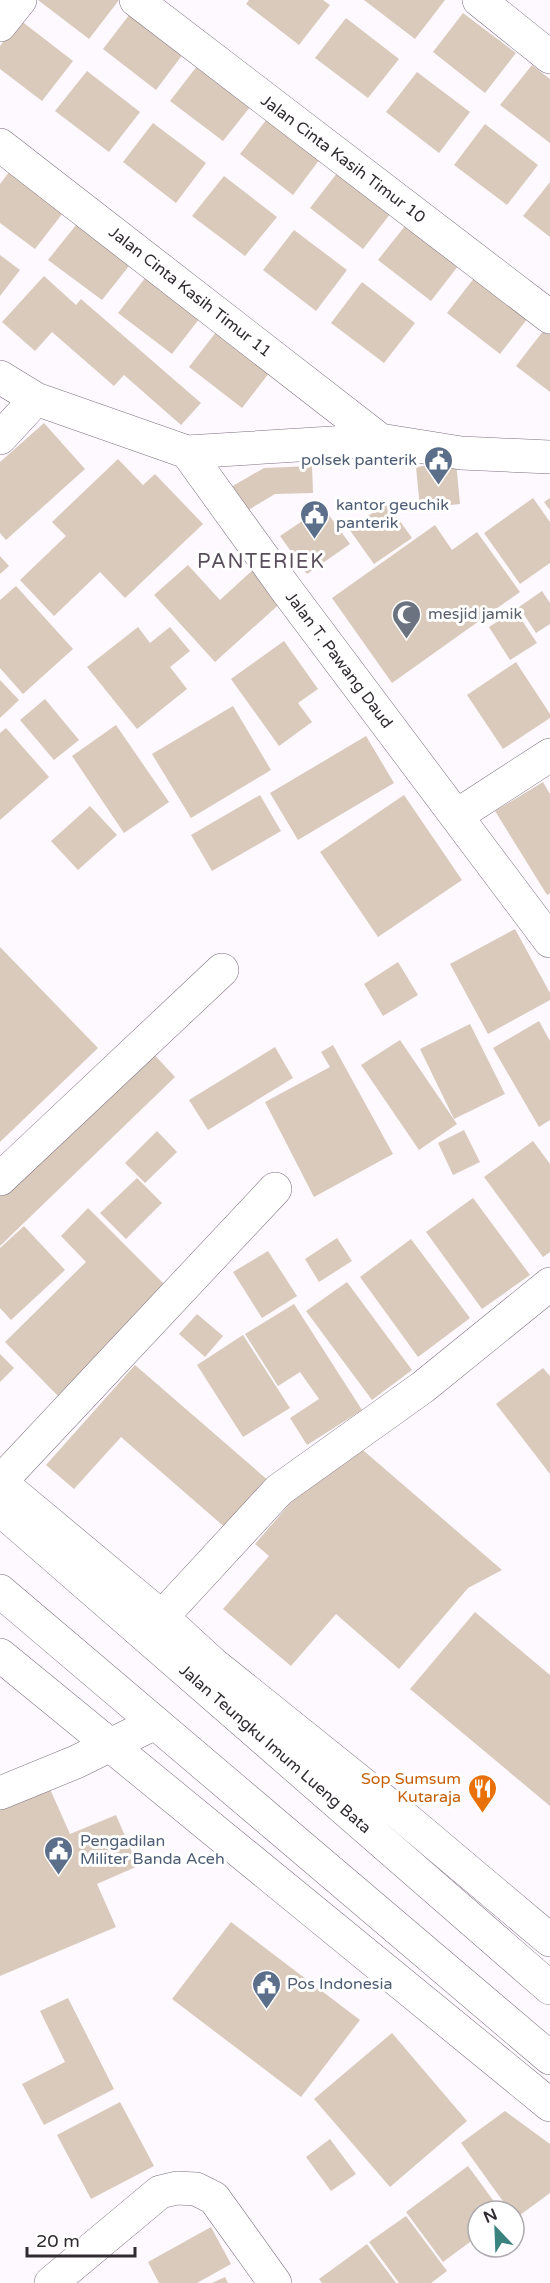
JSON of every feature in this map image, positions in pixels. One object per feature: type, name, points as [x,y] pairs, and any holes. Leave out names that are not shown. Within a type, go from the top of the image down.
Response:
[{"type":"main road","points":[[0,26],[20,0]]},
{"type":"main road","name":"Jalan Cinta Kasih Timur 10","points":[[136,0],[550,317]]},
{"type":"main road","points":[[479,0],[550,57]]},
{"type":"main road","name":"Jalan Cinta Kasih Timur 11","points":[[0,145],[380,440]]},
{"type":"main road","points":[[0,377],[36,399],[187,453],[380,440],[461,453],[550,457]]},
{"type":"main road","points":[[0,438],[36,399]]},
{"type":"main road","name":"Jalan T. Pawang Daud","points":[[187,453],[288,592],[550,941]]},
{"type":"main road","points":[[456,816],[550,755]]},
{"type":"main road","points":[[0,1179],[222,970]]},
{"type":"main road","points":[[275,1189],[0,1482],[154,1626],[212,1663],[405,1818],[550,1940]]},
{"type":"main road","points":[[154,1626],[279,1491],[423,1387],[550,1284]]},
{"type":"main road","name":"Jalan Teungku Imum Lueng Bata","points":[[0,1509],[154,1626],[550,1988]]},
{"type":"main road","points":[[0,1591],[550,2058]]},
{"type":"main road","points":[[0,1655],[550,2105]]},
{"type":"main road","points":[[0,1793],[155,1723]]},
{"type":"main road","points":[[51,2283],[160,2192],[177,2188],[196,2189],[214,2198],[275,2283]]},
{"type":"building","points":[[38,0],[119,0],[89,39]]},
{"type":"building","points":[[249,0],[323,0],[330,5],[299,45],[246,4]]},
{"type":"building","points":[[364,0],[445,0],[415,39]]},
{"type":"building","points":[[133,10],[186,50],[156,90],[103,49]]},
{"type":"building","points":[[463,13],[516,53],[485,93],[433,52]]},
{"type":"building","points":[[346,18],[399,59],[368,98],[315,58]]},
{"type":"building","points":[[20,20],[73,61],[42,101],[0,69],[0,46]]},
{"type":"building","points":[[201,61],[254,102],[223,141],[170,101]]},
{"type":"building","points":[[532,65],[550,79],[550,143],[500,105]]},
{"type":"building","points":[[87,71],[140,112],[109,152],[55,111]]},
{"type":"building","points":[[417,72],[470,112],[439,153],[386,112]]},
{"type":"building","points":[[270,115],[323,155],[293,195],[240,154]]},
{"type":"building","points":[[153,123],[206,163],[176,203],[123,162]]},
{"type":"building","points":[[485,124],[538,165],[507,205],[454,165]]},
{"type":"building","points":[[12,168],[66,209],[35,249],[0,223],[0,184]]},
{"type":"building","points":[[341,168],[394,209],[363,249],[310,208]]},
{"type":"building","points":[[224,176],[277,217],[245,256],[192,216]]},
{"type":"building","points":[[550,182],[550,237],[523,216]]},
{"type":"building","points":[[80,220],[133,261],[102,300],[48,260]]},
{"type":"building","points":[[409,221],[462,261],[431,301],[378,260]]},
{"type":"building","points":[[294,230],[347,270],[316,311],[263,270]]},
{"type":"building","points":[[0,255],[20,270],[0,296]]},
{"type":"building","points":[[149,273],[203,314],[172,354],[118,313]]},
{"type":"building","points":[[478,273],[531,314],[500,354],[447,313]]},
{"type":"building","points":[[44,276],[76,305],[81,299],[201,403],[181,425],[124,375],[114,386],[52,332],[35,351],[2,322]]},
{"type":"building","points":[[362,282],[415,323],[384,363],[331,323]]},
{"type":"building","points":[[547,326],[550,328],[550,392],[516,366]]},
{"type":"building","points":[[220,327],[273,368],[242,408],[189,367]]},
{"type":"building","points":[[44,423],[85,469],[6,540],[0,533],[0,462]]},
{"type":"building","points":[[118,459],[143,485],[155,474],[203,524],[125,598],[100,572],[54,616],[20,580],[66,536],[52,522]]},
{"type":"building","name":"polsek panterik","points":[[456,462],[460,504],[420,508],[416,467]]},
{"type":"building","points":[[312,466],[313,493],[275,494],[245,512],[231,487],[264,468]]},
{"type":"building","points":[[533,498],[550,522],[550,563],[520,584],[484,533]]},
{"type":"building","points":[[550,498],[550,510],[544,502]]},
{"type":"building","points":[[387,503],[412,538],[374,564],[349,529]]},
{"type":"building","name":"kantor geuchik panterik","points":[[323,507],[350,544],[307,574],[280,536]]},
{"type":"building","name":"mesjid jamik","points":[[435,525],[452,550],[477,532],[520,592],[392,683],[332,598]]},
{"type":"building","points":[[0,556],[9,566],[0,574]]},
{"type":"building","points":[[188,565],[220,600],[256,567],[285,599],[215,662],[154,595]]},
{"type":"building","points":[[16,586],[73,649],[23,694],[0,668],[0,600]]},
{"type":"building","points":[[542,591],[550,603],[550,624],[536,633],[519,607]]},
{"type":"building","points":[[515,610],[537,643],[510,660],[489,627]]},
{"type":"building","points":[[138,627],[150,643],[170,627],[190,651],[170,667],[187,689],[137,729],[87,667]]},
{"type":"building","points":[[284,641],[318,689],[298,703],[312,722],[279,746],[231,679]]},
{"type":"building","points":[[516,662],[550,714],[550,718],[503,749],[467,695]]},
{"type":"building","points":[[0,680],[19,700],[0,718]]},
{"type":"building","points":[[45,699],[79,740],[54,760],[20,720]]},
{"type":"building","points":[[233,706],[271,770],[191,818],[152,754]]},
{"type":"building","points":[[116,725],[169,802],[124,833],[72,756]]},
{"type":"building","points":[[6,728],[49,777],[0,820],[0,733]]},
{"type":"building","points":[[366,736],[394,783],[298,840],[270,793]]},
{"type":"building","points":[[543,782],[550,794],[550,893],[547,895],[495,811]]},
{"type":"building","points":[[260,795],[281,831],[212,871],[191,835]]},
{"type":"building","points":[[404,795],[462,880],[378,937],[320,852]]},
{"type":"building","points":[[90,806],[117,835],[78,870],[51,841]]},
{"type":"building","points":[[515,929],[550,993],[550,1000],[488,1034],[450,964]]},
{"type":"building","points":[[0,947],[98,1048],[0,1142]]},
{"type":"building","points":[[398,962],[418,995],[383,1016],[364,984]]},
{"type":"building","points":[[539,1021],[550,1041],[550,1120],[539,1127],[493,1048]]},
{"type":"building","points":[[470,1024],[505,1094],[454,1119],[420,1049]]},
{"type":"building","points":[[400,1040],[457,1124],[419,1150],[361,1065]]},
{"type":"building","points":[[333,1045],[393,1154],[314,1197],[265,1102],[330,1067],[321,1052]]},
{"type":"building","points":[[275,1047],[293,1078],[208,1130],[189,1100]]},
{"type":"building","points":[[149,1049],[175,1077],[0,1246],[0,1193]]},
{"type":"building","points":[[464,1130],[480,1162],[453,1175],[438,1143]]},
{"type":"building","points":[[157,1131],[177,1152],[145,1183],[125,1163]]},
{"type":"building","points":[[533,1141],[550,1164],[550,1252],[543,1257],[484,1177]]},
{"type":"building","points":[[137,1178],[162,1203],[126,1239],[100,1213]]},
{"type":"building","points":[[473,1198],[530,1275],[482,1309],[426,1232]]},
{"type":"building","points":[[88,1208],[167,1287],[58,1396],[5,1342],[86,1262],[61,1236]]},
{"type":"building","points":[[24,1226],[65,1270],[11,1320],[0,1308],[0,1248]]},
{"type":"building","points":[[337,1238],[352,1261],[319,1282],[305,1259]]},
{"type":"building","points":[[411,1239],[470,1318],[418,1357],[360,1277]]},
{"type":"building","points":[[268,1251],[297,1296],[262,1318],[233,1272]]},
{"type":"building","points":[[347,1282],[412,1370],[372,1400],[306,1311]]},
{"type":"building","points":[[294,1304],[362,1410],[307,1445],[290,1418],[319,1399],[300,1372],[278,1386],[245,1334]]},
{"type":"building","points":[[197,1314],[223,1336],[205,1357],[179,1334]]},
{"type":"building","points":[[243,1335],[290,1408],[243,1437],[197,1365]]},
{"type":"building","points":[[0,1354],[14,1368],[0,1382]]},
{"type":"building","points":[[135,1365],[270,1482],[228,1530],[121,1437],[74,1489],[46,1465]]},
{"type":"building","points":[[543,1368],[550,1376],[550,1474],[496,1404]]},
{"type":"building","points":[[357,1445],[502,1570],[468,1588],[399,1669],[336,1614],[291,1666],[223,1609],[269,1556],[255,1544],[324,1464]]},
{"type":"building","points":[[475,1612],[550,1675],[550,1806],[410,1689]]},
{"type":"building","name":"Pengadilan Militer Banda Aceh","points":[[50,1789],[70,1834],[116,1815],[138,1866],[97,1884],[116,1927],[0,1976],[0,1810]]},
{"type":"building","name":"Pos Indonesia","points":[[231,1922],[360,2020],[301,2097],[172,1999]]},
{"type":"building","points":[[68,1998],[114,2089],[44,2125],[22,2084],[65,2062],[40,2011]]},
{"type":"building","points":[[392,2033],[467,2121],[390,2187],[314,2099]]},
{"type":"building","points":[[120,2102],[154,2166],[91,2199],[57,2135]]},
{"type":"building","points":[[505,2111],[550,2144],[550,2193],[526,2211],[526,2199],[501,2199],[461,2143]]},
{"type":"building","points":[[330,2139],[356,2174],[331,2191],[306,2157]]},
{"type":"building","points":[[468,2166],[492,2199],[466,2199],[466,2245],[443,2262],[406,2212]]},
{"type":"building","points":[[406,2216],[447,2271],[431,2283],[399,2283],[369,2242]]},
{"type":"building","points":[[211,2227],[231,2264],[197,2283],[159,2283],[148,2262]]},
{"type":"building","points":[[367,2244],[396,2283],[322,2283],[319,2279]]},
{"type":"building","points":[[225,2277],[228,2283],[212,2283]]},
{"type":"place","name":"polsek panterik","points":[[438,486]]},
{"type":"place","name":"kantor geuchik panterik","points":[[315,540]]},
{"type":"place","name":"mesjid jamik","points":[[407,640]]},
{"type":"place","name":"Sop Sumsum Kutaraja","points":[[482,1814]]},
{"type":"place","name":"Pengadilan Militer Banda Aceh","points":[[59,1876]]},
{"type":"place","name":"Pos Indonesia","points":[[266,2010]]},
{"type":"district","name":"PANTERIEK","points":[[261,562]]}]
